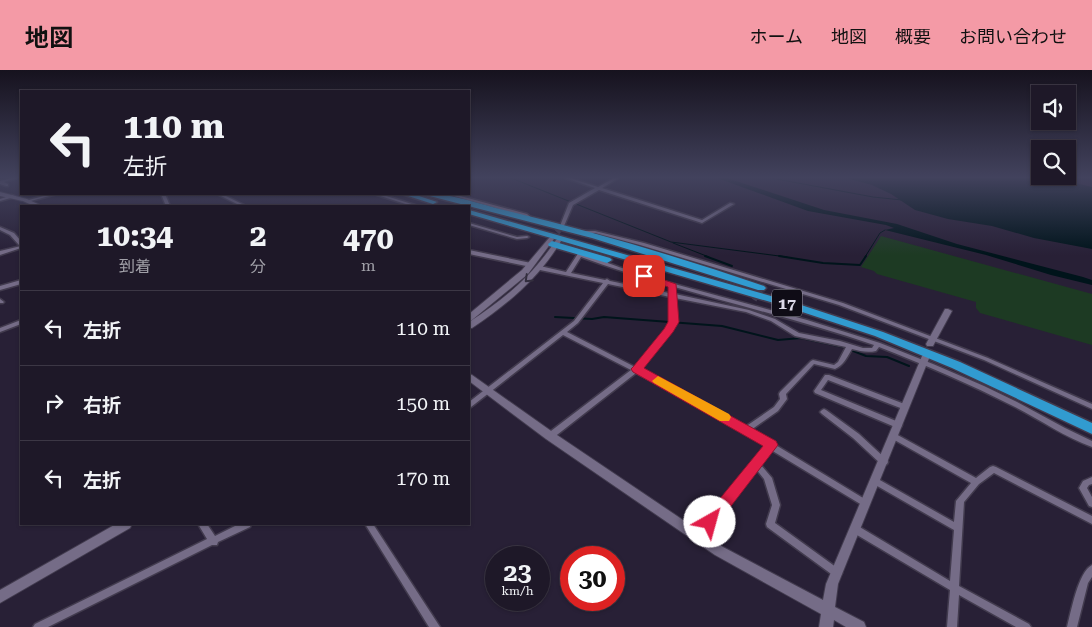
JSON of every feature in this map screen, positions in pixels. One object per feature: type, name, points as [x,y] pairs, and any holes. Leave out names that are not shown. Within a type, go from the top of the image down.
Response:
[{"type":"highway","points":[[468,204],[532,219],[561,229],[581,232],[723,275],[791,299],[878,339]]},
{"type":"highway","name":"17","points":[[470,212],[788,304],[878,339],[956,365],[1092,430]]},
{"type":"highway","points":[[470,217],[527,237],[553,242],[581,254],[788,304]]},
{"type":"highway","points":[[956,365],[1092,423]]},
{"type":"street","points":[[485,204],[525,215],[532,219]]},
{"type":"street","points":[[561,229],[571,204]]},
{"type":"street","points":[[648,204],[702,222],[732,204]]},
{"type":"street","points":[[470,224],[517,238],[527,237]]},
{"type":"street","points":[[0,228],[12,234],[20,245]]},
{"type":"street","points":[[581,232],[595,232],[642,244],[765,283],[841,304],[932,341],[986,359],[1092,407]]},
{"type":"street","points":[[470,317],[498,296],[553,242]]},
{"type":"street","points":[[470,325],[493,310],[540,268],[553,242]]},
{"type":"street","points":[[0,253],[20,246]]},
{"type":"street","points":[[470,252],[531,265]]},
{"type":"street","points":[[568,273],[581,254],[673,286],[878,339],[998,395],[1092,444]]},
{"type":"street","points":[[540,268],[672,295],[751,305],[797,335],[848,349],[874,350],[878,339]]},
{"type":"street","points":[[470,403],[564,333],[582,315],[607,281]]},
{"type":"street","points":[[0,288],[20,282]]},
{"type":"street","points":[[550,436],[637,369],[669,330],[674,322],[673,286]]},
{"type":"street","points":[[932,341],[948,312]]},
{"type":"street","points":[[0,330],[20,322]]},
{"type":"street","points":[[564,333],[637,369],[746,430],[865,503]]},
{"type":"street","points":[[746,430],[776,409],[784,399],[782,394],[813,362],[835,367],[841,363],[848,349]]},
{"type":"street","points":[[826,627],[827,610],[837,573],[865,503],[884,462],[924,359]]},
{"type":"street","points":[[898,425],[817,392],[827,377],[905,407]]},
{"type":"street","points":[[470,378],[550,436],[719,551],[859,627]]},
{"type":"street","points":[[824,412],[856,436],[884,462]]},
{"type":"street","points":[[894,436],[976,482]]},
{"type":"street","points":[[698,537],[772,445]]},
{"type":"street","points":[[756,464],[768,478],[776,505],[770,524],[837,573]]},
{"type":"street","points":[[952,627],[960,501],[976,482],[993,469],[1092,520]]},
{"type":"street","points":[[1092,480],[1086,482],[1083,488],[1092,504]]},
{"type":"street","points":[[875,481],[958,528]]},
{"type":"street","points":[[0,597],[124,525]]},
{"type":"street","points":[[203,525],[214,542]]},
{"type":"street","points":[[38,627],[245,525]]},
{"type":"street","points":[[370,525],[435,627]]},
{"type":"street","points":[[855,529],[954,588],[1026,627]]},
{"type":"street","points":[[1072,627],[1084,582],[1092,569]]},
{"type":"green space","points":[[881,236],[1092,294],[1092,345],[980,313],[976,308],[976,302],[877,274],[874,271],[861,267]]},
{"type":"water","points":[[789,204],[806,204],[824,210],[897,224],[957,244],[1083,277],[1092,280],[1092,285],[1051,275],[986,255],[885,230],[894,228],[886,225],[808,211]]},
{"type":"water","points":[[906,204],[1092,204],[1092,249],[1034,238],[992,226],[948,219],[915,210]]},
{"type":"waterway","points":[[576,204],[671,242],[787,257]]},
{"type":"waterway","points":[[865,257],[880,233],[885,230]]},
{"type":"waterway","points":[[673,243],[709,257]]},
{"type":"waterway","points":[[705,256],[732,266]]},
{"type":"waterway","points":[[779,256],[823,263],[860,265],[866,256]]},
{"type":"waterway","points":[[555,317],[592,319],[604,317],[722,326],[778,340],[801,338],[843,347],[866,356],[887,357],[909,366]]},
{"type":"tunnel","points":[[551,239],[559,230]]},
{"type":"tunnel","points":[[754,300],[763,285]]},
{"type":"slow traffic","points":[[658,381],[725,417]]},
{"type":"route","points":[[644,276],[673,286],[674,322],[637,369],[772,445],[710,522]]}]
